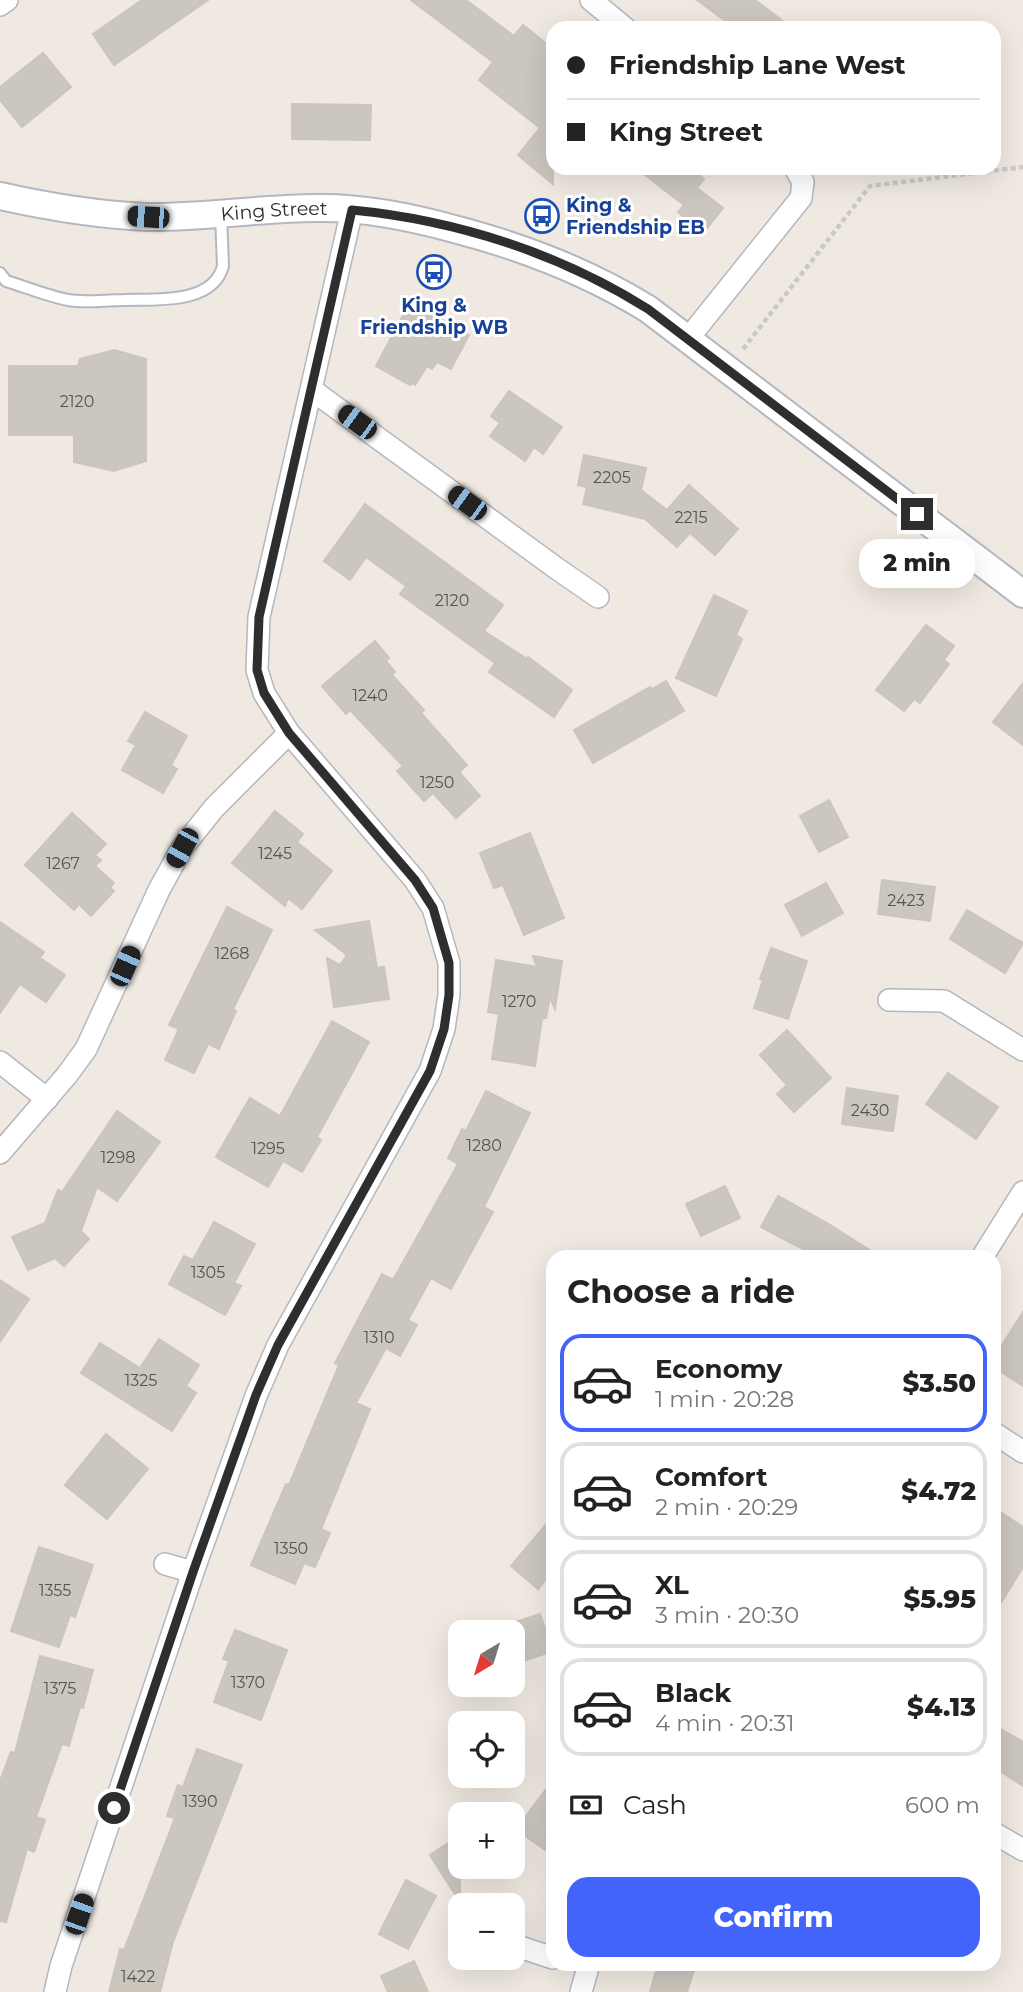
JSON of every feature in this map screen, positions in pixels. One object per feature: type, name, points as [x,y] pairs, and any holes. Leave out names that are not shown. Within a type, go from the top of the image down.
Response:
[{"type":"street","points":[[0,5],[7,0]]},
{"type":"street","points":[[595,1],[617,21]]},
{"type":"street","points":[[687,340],[800,198],[803,182],[799,175]]},
{"type":"street","name":"King Street","points":[[0,196],[97,214],[148,217],[317,208],[392,214],[506,242],[563,263],[612,286],[648,309],[1023,594]]},
{"type":"street","points":[[55,1992],[61,1966],[193,1572],[256,1395],[278,1345],[430,1071],[444,1029],[449,995],[449,963],[433,908],[415,880],[289,733],[264,693],[257,670],[259,617],[352,210]]},
{"type":"street","points":[[312,390],[598,597]]},
{"type":"street","points":[[0,1153],[86,1049],[159,890],[182,848],[214,808],[289,733]]},
{"type":"street","points":[[889,1000],[944,1001],[1023,1050]]},
{"type":"street","points":[[0,1062],[47,1099]]},
{"type":"street","points":[[987,1250],[1023,1192]]},
{"type":"street","points":[[1001,1438],[1023,1452]]},
{"type":"street","points":[[165,1564],[193,1572]]},
{"type":"street","points":[[1001,1837],[1023,1850]]},
{"type":"street","points":[[525,1949],[546,1956]]},
{"type":"street","points":[[582,1971],[582,1992]]},
{"type":"lane","points":[[0,273],[6,281],[70,300],[170,298],[194,294],[207,288],[221,274],[221,215]]},
{"type":"path","points":[[1001,170],[1023,167]]},
{"type":"path","points":[[727,369],[870,186],[959,175]]},
{"type":"building","points":[[142,0],[208,0],[114,65],[93,34]]},
{"type":"building","points":[[411,0],[466,0],[514,36],[523,25],[546,43],[546,175],[553,175],[553,184],[518,155],[540,128],[479,80],[493,62]]},
{"type":"building","points":[[697,0],[755,0],[783,21],[726,21]]},
{"type":"building","points":[[43,53],[71,87],[22,127],[0,100],[0,87]]},
{"type":"building","points":[[292,104],[371,105],[370,140],[292,139]]},
{"type":"building","points":[[645,175],[699,175],[704,179],[697,188],[723,208],[704,232],[678,212],[684,205]]},
{"type":"building","points":[[410,302],[469,335],[451,369],[437,362],[432,369],[427,366],[415,385],[410,385],[376,366]]},
{"type":"building","points":[[114,350],[146,359],[146,461],[114,471],[74,462],[74,435],[9,435],[9,366],[78,366],[80,359]]},
{"type":"building","points":[[509,391],[562,427],[543,454],[534,447],[525,461],[490,436],[500,423],[491,416]]},
{"type":"building","points":[[584,455],[646,468],[641,490],[667,510],[689,485],[738,529],[715,555],[690,533],[677,547],[645,519],[583,504],[587,487],[578,485]]},
{"type":"building","points":[[365,504],[503,605],[484,631],[527,659],[528,657],[572,690],[554,717],[489,672],[495,663],[400,594],[406,586],[366,557],[350,580],[324,561]]},
{"type":"building","points":[[714,595],[747,611],[736,635],[742,639],[716,696],[676,678]]},
{"type":"building","points":[[926,625],[954,646],[944,660],[949,664],[920,703],[914,699],[904,711],[876,690]]},
{"type":"building","points":[[375,641],[389,658],[386,661],[395,672],[392,675],[424,710],[421,713],[467,765],[459,772],[480,796],[456,818],[433,793],[424,801],[397,771],[403,766],[350,710],[346,714],[322,686]]},
{"type":"building","points":[[666,681],[684,711],[593,763],[574,730],[650,687],[652,689]]},
{"type":"building","points":[[1023,683],[1023,745],[993,722]]},
{"type":"building","points":[[145,712],[187,736],[171,765],[177,769],[163,793],[122,770],[136,745],[128,741]]},
{"type":"building","points":[[829,800],[848,837],[819,852],[800,816]]},
{"type":"building","points":[[275,811],[303,834],[297,842],[332,871],[302,909],[288,898],[285,906],[232,863]]},
{"type":"building","points":[[72,813],[106,844],[95,855],[101,860],[95,866],[114,883],[110,888],[114,891],[91,916],[79,904],[74,910],[25,865]]},
{"type":"building","points":[[530,833],[564,918],[524,935],[503,885],[494,888],[480,853]]},
{"type":"building","points":[[882,880],[935,887],[930,921],[878,914]]},
{"type":"building","points":[[826,883],[843,913],[802,936],[785,905]]},
{"type":"building","points":[[227,907],[272,930],[233,1009],[236,1011],[219,1049],[208,1044],[194,1073],[165,1060],[179,1029],[169,1025]]},
{"type":"building","points":[[967,910],[1023,943],[1005,973],[950,939]]},
{"type":"building","points":[[369,921],[377,968],[384,967],[389,999],[334,1007],[327,958],[340,965],[347,955],[315,930]]},
{"type":"building","points":[[0,922],[44,952],[40,958],[65,975],[46,1002],[20,984],[0,1013]]},
{"type":"building","points":[[771,948],[807,961],[788,1019],[754,1008],[763,980],[760,979]]},
{"type":"building","points":[[533,956],[562,961],[555,1009],[550,997],[546,1018],[542,1018],[535,1066],[492,1059],[499,1014],[488,1012],[496,960],[537,967]]},
{"type":"building","points":[[332,1021],[369,1042],[317,1137],[321,1140],[302,1172],[283,1161],[268,1187],[216,1157],[250,1098],[280,1116]]},
{"type":"building","points":[[787,1030],[831,1078],[794,1112],[777,1094],[787,1085],[760,1055]]},
{"type":"building","points":[[948,1073],[998,1107],[976,1139],[926,1104]]},
{"type":"building","points":[[847,1088],[898,1096],[893,1131],[842,1124]]},
{"type":"building","points":[[486,1091],[530,1113],[484,1207],[493,1212],[451,1289],[431,1278],[408,1320],[417,1325],[400,1356],[386,1348],[356,1403],[370,1409],[321,1529],[330,1533],[315,1567],[304,1563],[295,1584],[251,1565],[286,1484],[289,1485],[339,1365],[335,1363],[382,1274],[393,1280],[458,1164],[448,1158],[462,1129],[466,1131]]},
{"type":"building","points":[[117,1111],[160,1142],[117,1201],[97,1187],[81,1231],[89,1239],[64,1266],[55,1258],[28,1270],[12,1237],[45,1223],[58,1190],[62,1192]]},
{"type":"building","points":[[725,1186],[740,1218],[701,1236],[686,1204]]},
{"type":"building","points":[[778,1196],[870,1250],[805,1250],[761,1227]]},
{"type":"building","points":[[214,1222],[255,1244],[234,1283],[241,1286],[225,1315],[169,1284],[184,1256],[193,1260]]},
{"type":"building","points":[[0,1280],[29,1299],[0,1342]]},
{"type":"building","points":[[1023,1312],[1023,1386],[1001,1372],[1001,1347]]},
{"type":"building","points":[[159,1339],[199,1365],[186,1386],[196,1393],[172,1431],[81,1373],[100,1343],[140,1368]]},
{"type":"building","points":[[106,1434],[148,1469],[107,1519],[65,1485]]},
{"type":"building","points":[[1001,1513],[1023,1527],[1023,1567],[1001,1603]]},
{"type":"building","points":[[546,1524],[546,1579],[538,1589],[511,1566]]},
{"type":"building","points":[[39,1547],[93,1565],[75,1617],[70,1615],[59,1647],[11,1631]]},
{"type":"building","points":[[540,1614],[546,1631],[546,1653],[525,1660],[525,1620],[522,1620]]},
{"type":"building","points":[[235,1630],[287,1650],[261,1720],[214,1702],[229,1661],[223,1659]]},
{"type":"building","points":[[40,1656],[93,1670],[69,1746],[62,1744],[36,1817],[45,1820],[34,1852],[27,1849],[6,1922],[0,1921],[0,1781],[11,1752],[15,1753]]},
{"type":"building","points":[[1001,1729],[1023,1742],[1023,1786],[1001,1772]]},
{"type":"building","points":[[197,1749],[242,1765],[173,1942],[160,1992],[109,1992],[120,1949],[124,1950],[175,1818],[167,1816],[178,1785],[183,1787]]},
{"type":"building","points":[[546,1789],[546,1849],[525,1836],[525,1817]]},
{"type":"building","points":[[448,1843],[448,1879],[460,1879],[460,1893],[454,1893],[430,1855]]},
{"type":"building","points":[[406,1880],[436,1896],[408,1949],[379,1934]]},
{"type":"building","points":[[414,1961],[428,1992],[388,1992],[381,1976]]},
{"type":"building","points":[[656,1971],[694,1971],[687,1992],[650,1992]]},
{"type":"place","name":"King & Friendship EB","points":[[542,216]]},
{"type":"place","name":"King & Friendship WB","points":[[434,272]]},
{"type":"route","points":[[114,1808],[256,1395],[278,1345],[430,1071],[444,1029],[449,995],[449,963],[433,908],[415,880],[289,733],[264,693],[257,670],[259,617],[352,210],[392,214],[506,242],[563,263],[612,286],[648,309],[917,514]]}]
